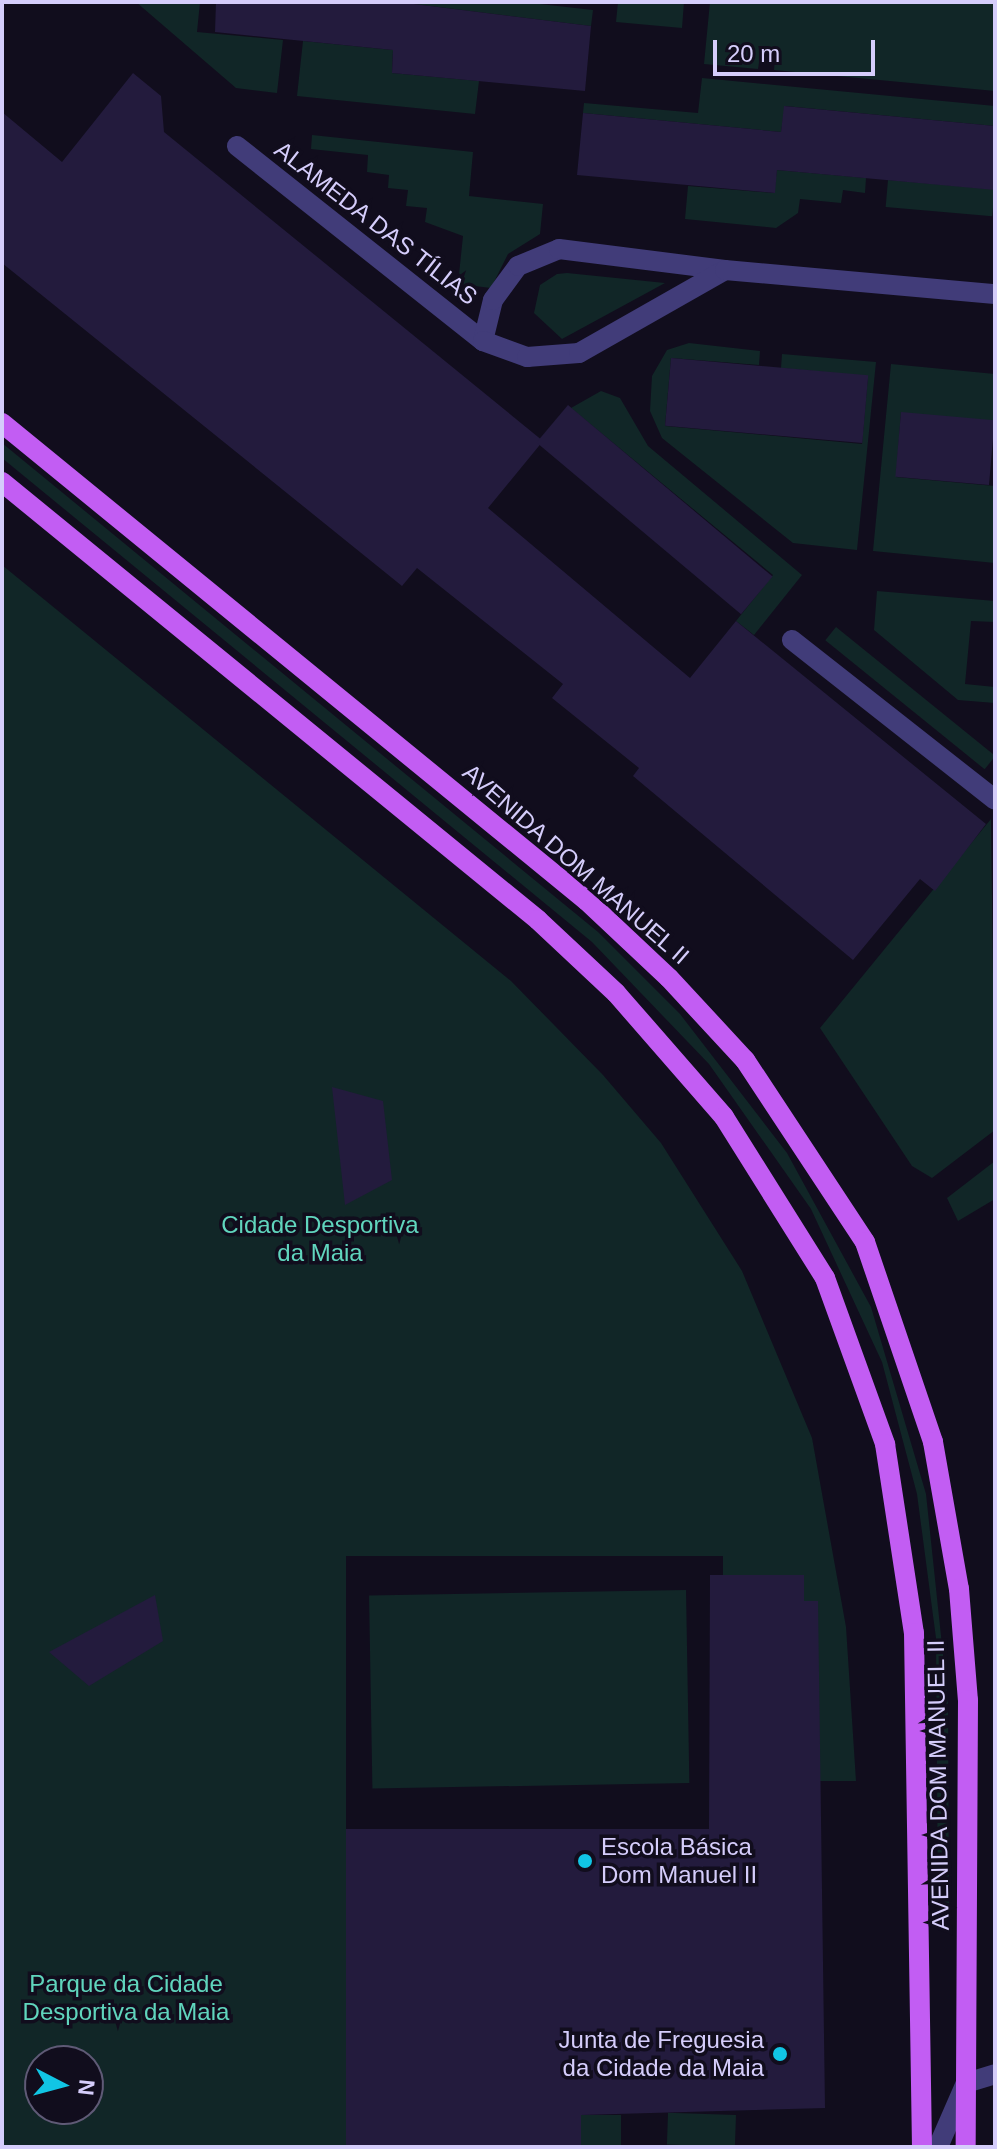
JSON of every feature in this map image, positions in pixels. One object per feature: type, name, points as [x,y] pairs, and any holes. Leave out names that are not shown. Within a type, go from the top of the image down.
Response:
[{"type":"main road","name":"AVENIDA DOM MANUEL II","points":[[2,423],[551,871],[669,978],[745,1060],[865,1242],[933,1442],[959,1589],[968,1700],[966,2147]]},
{"type":"main road","name":"AVENIDA DOM MANUEL II","points":[[2,482],[538,920],[616,993],[724,1117],[825,1278],[885,1444],[914,1633],[922,2147]]},
{"type":"street","name":"ALAMEDA DAS TÍLIAS","points":[[237,146],[483,341],[527,357],[579,353],[725,270]]},
{"type":"street","name":"ALAMEDA DAS TÍLIAS","points":[[483,341],[493,300],[518,266],[559,249],[725,270],[995,294]]},
{"type":"street","points":[[792,640],[995,800]]},
{"type":"street","points":[[938,2147],[966,2083],[995,2074]]},
{"type":"green space","points":[[136,2],[200,2],[197,32],[283,40],[277,93],[236,88]]},
{"type":"green space","points":[[398,2],[522,2],[593,10],[591,26]]},
{"type":"green space","points":[[618,2],[684,2],[682,28],[616,22]]},
{"type":"green space","points":[[710,2],[995,2],[995,91],[774,70],[775,57],[760,57],[758,69],[704,64]]},
{"type":"green space","points":[[303,41],[393,50],[392,73],[479,81],[475,114],[297,96]]},
{"type":"green space","points":[[702,78],[995,106],[995,126],[785,106],[781,132],[583,113],[584,103],[698,113]]},
{"type":"green space","points":[[312,135],[473,152],[469,196],[543,204],[540,234],[508,254],[491,288],[458,284],[463,236],[425,222],[427,208],[406,206],[408,190],[388,188],[389,175],[367,172],[368,155],[311,149]]},
{"type":"green space","points":[[777,170],[866,178],[865,193],[843,190],[841,203],[800,199],[798,213],[776,228],[685,219],[688,186],[774,193]]},
{"type":"green space","points":[[888,180],[995,189],[992,216],[886,207]]},
{"type":"green space","points":[[557,274],[665,283],[562,339],[534,313],[540,285]]},
{"type":"green space","points":[[689,343],[760,351],[759,365],[671,358],[665,426],[862,444],[868,376],[781,368],[782,354],[876,362],[857,550],[793,543],[662,438],[650,411],[652,376],[667,350]]},
{"type":"green space","points":[[891,364],[995,374],[994,421],[901,413],[896,477],[995,486],[995,563],[873,551]]},
{"type":"green space","points":[[601,391],[620,398],[648,446],[802,575],[754,635],[736,621],[773,575],[571,408]]},
{"type":"green space","points":[[2,443],[598,932],[680,1014],[787,1153],[871,1307],[926,1494],[948,1702],[949,1910],[938,1910],[936,1638],[917,1494],[882,1362],[811,1209],[709,1064],[592,942],[2,458]]},
{"type":"green space","name":"Cidade Desportiva da Maia","points":[[2,565],[511,981],[603,1075],[661,1143],[742,1271],[812,1438],[846,1627],[856,1781],[799,1781],[804,1575],[723,1575],[723,1556],[346,1556],[346,2147],[2,2147]]},
{"type":"green space","points":[[877,591],[995,601],[995,622],[971,621],[965,684],[995,687],[995,703],[958,700],[874,630]]},
{"type":"green space","points":[[836,627],[995,756],[985,769],[825,640]]},
{"type":"green space","points":[[991,819],[995,1130],[932,1178],[912,1166],[820,1028]]},
{"type":"green space","points":[[995,1161],[995,1199],[958,1221],[947,1198]]},
{"type":"green space","points":[[686,1590],[689,1783],[372,1789],[369,1596]]},
{"type":"green space","points":[[668,2113],[736,2115],[735,2147],[667,2145]]},
{"type":"green space","points":[[581,2115],[621,2115],[621,2147],[581,2147]]},
{"type":"building","points":[[216,2],[398,2],[591,26],[585,91],[392,73],[393,50],[215,32]]},
{"type":"building","points":[[133,73],[161,96],[164,132],[543,441],[488,508],[690,678],[736,621],[986,824],[935,891],[920,879],[853,960],[633,776],[639,768],[552,698],[563,684],[417,568],[402,586],[2,263],[2,112],[62,162]]},
{"type":"building","points":[[784,106],[995,126],[995,190],[777,170],[775,193],[577,175],[583,113],[781,132]]},
{"type":"building","points":[[671,358],[868,375],[862,443],[665,426]]},
{"type":"building","points":[[568,405],[773,577],[741,614],[537,443]]},
{"type":"building","points":[[901,412],[995,420],[989,485],[895,477]]},
{"type":"building","points":[[332,1087],[383,1101],[392,1180],[345,1205]]},
{"type":"building","points":[[710,1575],[804,1575],[804,1601],[818,1601],[825,2108],[581,2115],[581,2147],[346,2147],[346,1829],[709,1829]]},
{"type":"building","points":[[155,1595],[163,1641],[89,1686],[49,1652]]},
{"type":"place","name":"Escola Básica Dom Manuel II","points":[[585,1861]]},
{"type":"place","name":"Junta de Freguesia da Cidade da Maia","points":[[780,2054]]},
{"type":"park label","name":"Parque da Cidade Desportiva da Maia","points":[[126,1998]]}]
